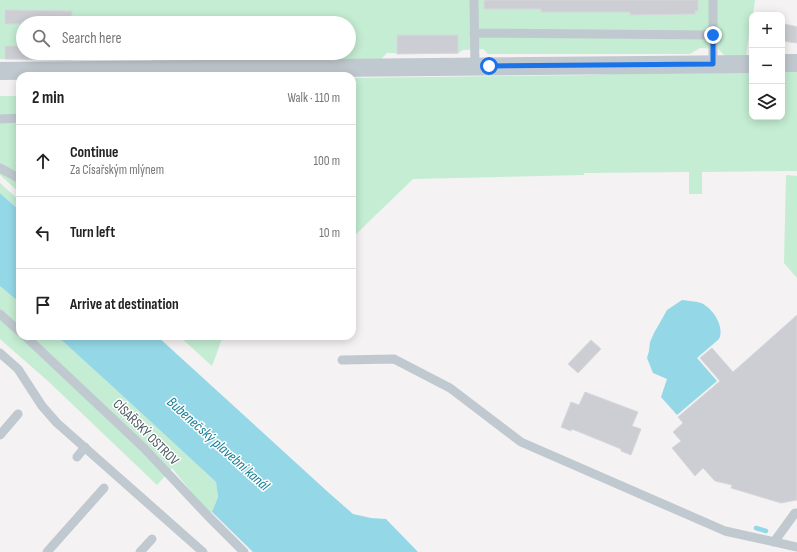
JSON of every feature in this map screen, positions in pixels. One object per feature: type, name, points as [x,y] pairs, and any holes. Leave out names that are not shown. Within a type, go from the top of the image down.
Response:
[{"type":"street","points":[[785,63],[797,63]]},
{"type":"street","points":[[0,70],[749,64]]},
{"type":"lane","points":[[474,0],[475,66]]},
{"type":"lane","points":[[713,0],[713,64]]},
{"type":"lane","points":[[474,33],[713,35]]},
{"type":"lane","points":[[0,119],[16,118]]},
{"type":"lane","points":[[0,168],[16,177]]},
{"type":"lane","points":[[0,314],[16,328]]},
{"type":"lane","name":"CÍSAŘSKÝ OSTROV","points":[[28,340],[144,448],[244,552]]},
{"type":"lane","points":[[0,353],[18,369],[42,406],[57,423],[203,552]]},
{"type":"lane","points":[[342,360],[394,359],[450,388],[521,442],[725,531],[797,547]]},
{"type":"lane","points":[[0,435],[18,414]]},
{"type":"lane","points":[[77,457],[85,447]]},
{"type":"lane","points":[[46,552],[104,488]]},
{"type":"lane","points":[[774,542],[795,513],[797,513]]},
{"type":"lane","points":[[140,552],[152,539]]},
{"type":"green space","points":[[0,0],[755,0],[753,12],[749,12],[749,35],[746,55],[726,57],[718,49],[700,48],[690,54],[488,54],[483,49],[463,50],[457,54],[387,53],[380,60],[333,61],[166,60],[356,60],[356,16],[16,16],[16,59],[0,59]]},
{"type":"green space","points":[[749,71],[749,120],[785,120],[785,71],[797,71],[797,171],[702,172],[702,194],[689,194],[689,172],[584,173],[584,175],[413,179],[356,234],[356,78]]},
{"type":"green space","points":[[0,96],[16,96],[16,189],[0,175]]},
{"type":"green space","points":[[786,175],[797,176],[797,278],[784,263]]},
{"type":"green space","points":[[0,183],[16,197],[16,207],[0,193]]},
{"type":"green space","points":[[0,286],[16,300],[16,340],[61,340],[216,482],[218,497],[212,512],[210,513],[207,511],[172,468],[157,485],[49,382],[0,339]]},
{"type":"green space","points":[[183,340],[222,340],[212,366]]},
{"type":"water","points":[[0,193],[16,207],[16,300],[0,286]]},
{"type":"water","points":[[682,300],[701,303],[710,309],[717,318],[720,334],[719,339],[697,358],[717,381],[677,415],[661,397],[667,379],[653,373],[647,358],[650,342],[667,310]]},
{"type":"water","name":"Bubenečský plavební kanál","points":[[61,340],[161,340],[353,514],[371,518],[386,519],[418,552],[253,552],[212,512],[218,497],[216,482]]},
{"type":"building","points":[[484,0],[698,0],[698,11],[695,11],[695,14],[630,15],[630,12],[541,12],[541,9],[484,9]]},
{"type":"building","points":[[5,10],[72,11],[72,16],[16,16],[16,24],[5,24]]},
{"type":"building","points":[[785,24],[797,27],[797,43],[785,41]]},
{"type":"building","points":[[397,35],[458,35],[458,53],[397,54]]},
{"type":"building","points":[[5,46],[16,46],[16,59],[5,59]]},
{"type":"building","points":[[152,60],[333,60],[333,61]]},
{"type":"building","points":[[797,315],[797,500],[781,503],[731,488],[732,485],[715,481],[703,468],[695,476],[672,448],[681,441],[673,432],[683,423],[678,417],[720,381],[700,358],[712,348],[733,372]]},
{"type":"building","points":[[591,340],[601,349],[578,373],[568,364]]},
{"type":"building","points":[[585,392],[638,412],[632,426],[641,429],[631,455],[621,451],[621,449],[572,429],[571,431],[561,427],[571,402],[579,405]]},
{"type":"waterway","points":[[756,528],[766,531]]},
{"type":"route","points":[[489,66],[713,64],[713,35]]}]
